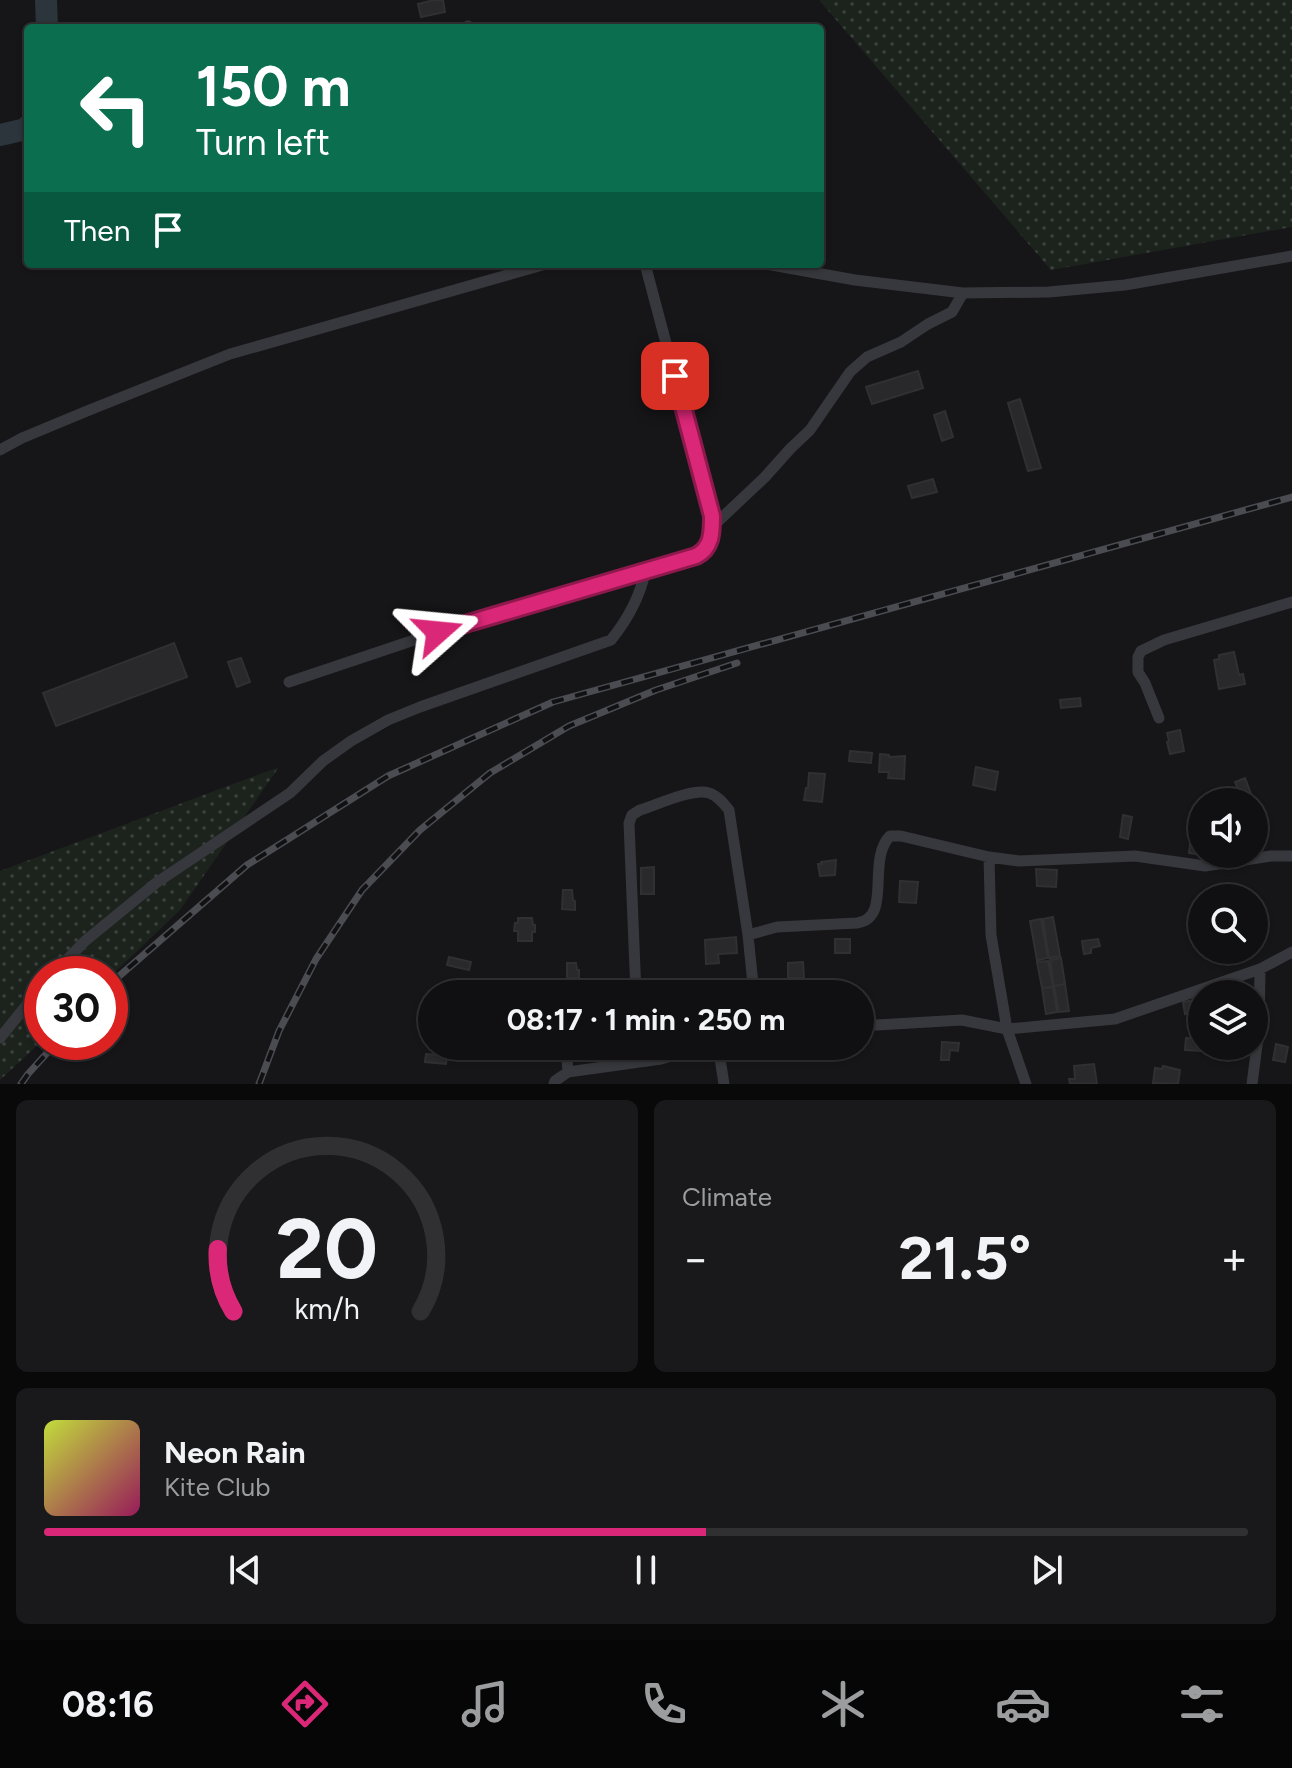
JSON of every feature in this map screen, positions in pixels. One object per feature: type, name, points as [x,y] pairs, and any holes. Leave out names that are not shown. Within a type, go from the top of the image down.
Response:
[{"type":"street","points":[[788,268],[855,280],[963,293],[1049,292],[1125,285],[1292,256]]},
{"type":"street","points":[[0,450],[74,416],[230,354],[532,268]]},
{"type":"street","points":[[289,682],[468,622],[645,573],[704,552],[708,547],[712,516],[646,268]]},
{"type":"street","points":[[712,527],[810,430],[850,372],[867,357],[901,342],[952,312],[963,293]]},
{"type":"street","points":[[70,956],[156,883],[290,793],[323,761],[351,741],[388,720],[420,707],[611,640],[640,595],[645,573]]},
{"type":"street","points":[[1159,718],[1138,672],[1141,651],[1164,640],[1292,602]]},
{"type":"street","points":[[635,980],[629,823],[632,815],[640,810],[694,793],[710,793],[729,810],[753,980]]},
{"type":"street","points":[[748,935],[777,927],[865,922],[872,917],[876,908],[877,871],[883,843],[890,836],[1019,861],[1135,856],[1205,866],[1292,856]]},
{"type":"street","points":[[989,857],[991,935],[1007,1029],[1026,1084]]},
{"type":"street","points":[[874,1025],[962,1020],[1007,1029],[1115,1019],[1260,969],[1292,952]]},
{"type":"street","points":[[1252,1084],[1259,1030],[1260,969]]},
{"type":"street","points":[[0,1038],[24,1008]]},
{"type":"street","points":[[567,1060],[568,1072]]},
{"type":"street","points":[[554,1084],[568,1072],[654,1060]]},
{"type":"street","points":[[720,1060],[724,1084]]},
{"type":"shaded area","points":[[819,0],[1292,0],[1292,227],[1051,270]]},
{"type":"shaded area","points":[[279,767],[180,910],[128,960],[128,956],[24,956],[24,1058],[0,1080],[0,871]]},
{"type":"building","points":[[443,0],[445,12],[421,17],[418,4]]},
{"type":"building","points":[[918,371],[923,388],[872,404],[866,387]]},
{"type":"building","points":[[1020,399],[1041,468],[1028,471],[1008,403]]},
{"type":"building","points":[[945,411],[953,437],[942,441],[934,415]]},
{"type":"building","points":[[933,479],[937,492],[912,498],[908,486]]},
{"type":"building","points":[[174,643],[187,677],[56,726],[43,693]]},
{"type":"building","points":[[1234,652],[1239,675],[1243,674],[1245,684],[1219,689],[1214,660],[1219,659],[1219,655]]},
{"type":"building","points":[[241,658],[250,682],[237,687],[228,662]]},
{"type":"building","points":[[1080,698],[1081,706],[1061,708],[1060,700]]},
{"type":"building","points":[[1180,730],[1184,751],[1170,754],[1167,733]]},
{"type":"building","points":[[850,751],[872,753],[871,763],[849,761]]},
{"type":"building","points":[[880,754],[905,756],[904,779],[888,778],[889,772],[879,772]]},
{"type":"building","points":[[976,767],[998,772],[995,790],[973,785]]},
{"type":"building","points":[[809,773],[825,774],[822,802],[804,800]]},
{"type":"building","points":[[1245,778],[1249,788],[1238,788],[1235,782]]},
{"type":"building","points":[[1123,815],[1132,817],[1128,839],[1120,837]]},
{"type":"building","points":[[836,860],[835,875],[820,876],[818,864]]},
{"type":"building","points":[[654,867],[654,894],[641,894],[641,868]]},
{"type":"building","points":[[1036,869],[1057,870],[1056,887],[1037,886]]},
{"type":"building","points":[[900,881],[918,882],[916,903],[899,902]]},
{"type":"building","points":[[563,890],[572,890],[575,910],[562,909]]},
{"type":"building","points":[[1053,917],[1060,956],[1049,958],[1043,919]]},
{"type":"building","points":[[518,918],[532,918],[535,932],[532,932],[532,941],[518,941],[518,931],[514,931]]},
{"type":"building","points":[[1041,919],[1048,958],[1037,960],[1030,921]]},
{"type":"building","points":[[736,937],[737,953],[718,954],[719,963],[706,964],[705,940]]},
{"type":"building","points":[[835,939],[850,939],[850,953],[835,953]]},
{"type":"building","points":[[1098,939],[1100,946],[1084,954],[1082,941]]},
{"type":"building","points":[[449,957],[471,962],[469,970],[447,965]]},
{"type":"building","points":[[1061,958],[1065,984],[1054,986],[1050,960]]},
{"type":"building","points":[[1048,961],[1053,987],[1042,988],[1037,962]]},
{"type":"building","points":[[803,962],[804,978],[788,978],[788,963]]},
{"type":"building","points":[[567,963],[576,963],[579,978],[567,978]]},
{"type":"building","points":[[1065,984],[1069,1011],[1059,1012],[1054,986]]},
{"type":"building","points":[[1053,987],[1057,1012],[1046,1014],[1042,988]]},
{"type":"building","points":[[1188,1001],[1188,1013],[1185,1014],[1183,1002]]},
{"type":"building","points":[[942,1042],[959,1043],[958,1051],[950,1050],[949,1060],[941,1060]]},
{"type":"building","points":[[1276,1044],[1288,1047],[1285,1062],[1273,1060]]},
{"type":"building","points":[[425,1060],[446,1060],[446,1064]]},
{"type":"building","points":[[1094,1064],[1097,1084],[1070,1084],[1069,1079],[1075,1079],[1074,1066]]},
{"type":"building","points":[[1163,1066],[1180,1070],[1178,1084],[1153,1083],[1155,1068],[1162,1069]]},
{"type":"waterway","points":[[46,0],[47,24]]},
{"type":"waterway","points":[[0,135],[24,129]]},
{"type":"railway","points":[[128,968],[247,865],[388,776],[553,702],[1292,497]]},
{"type":"railway","points":[[259,1084],[279,1031],[316,959],[362,890],[420,830],[490,773],[569,726],[656,690],[737,663]]},
{"type":"railway","points":[[21,1084],[41,1060]]},
{"type":"route","points":[[438,632],[645,573],[704,552],[711,537],[712,516],[675,376]]}]
